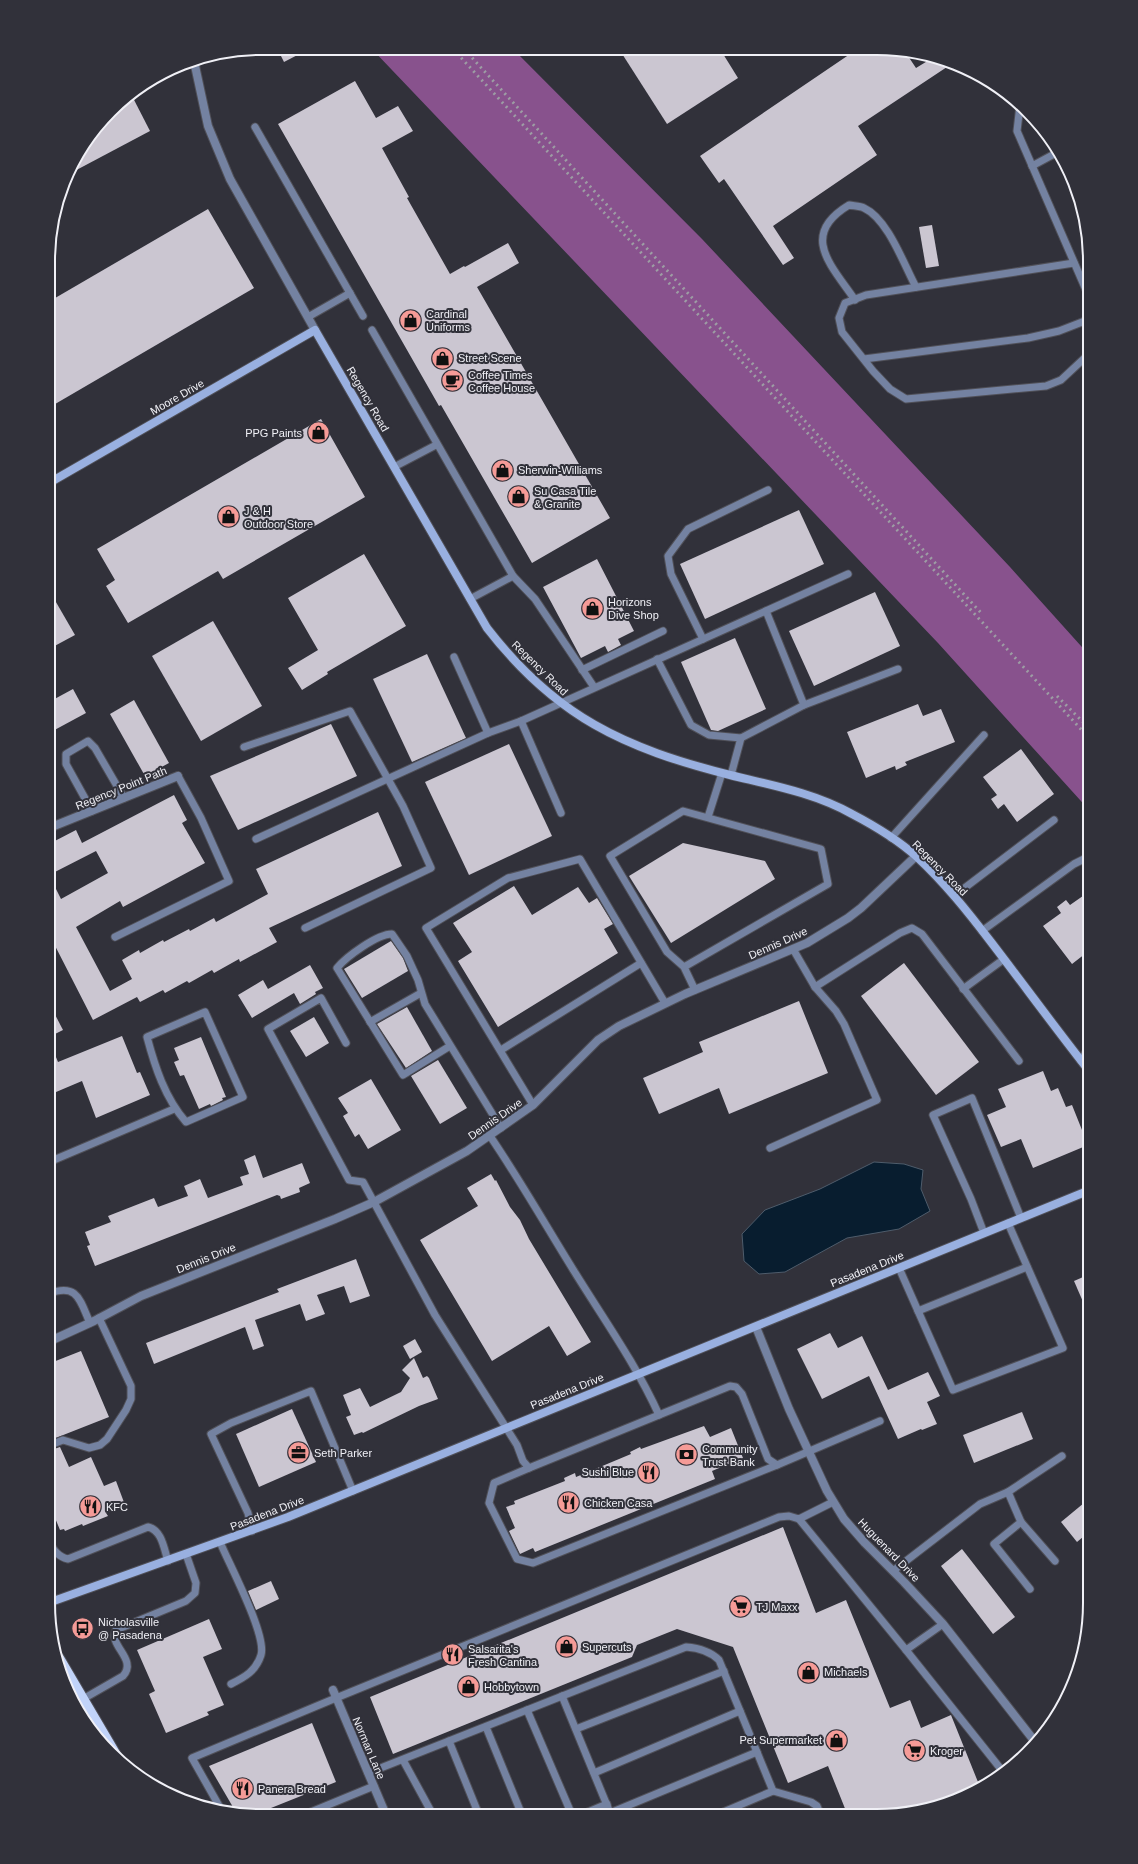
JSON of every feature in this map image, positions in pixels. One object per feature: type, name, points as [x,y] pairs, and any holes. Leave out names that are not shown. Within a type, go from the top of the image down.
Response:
[{"type":"main road","points":[[74,1688],[83,1699],[108,1741]]},
{"type":"street","name":"Regency Road","points":[[195,66],[208,126],[230,178],[315,330],[470,599],[487,628],[500,645],[526,673],[560,703],[584,720],[632,745],[684,764],[818,798],[850,812],[891,838],[916,856],[954,896],[982,930],[1083,1063]]},
{"type":"street","name":"Moore Drive","points":[[55,480],[315,330]]},
{"type":"street","name":"Regency Point Path","points":[[55,826],[178,776]]},
{"type":"street","name":"Dennis Drive","points":[[55,1339],[90,1323],[140,1296],[335,1219],[374,1202],[461,1155],[533,1105],[598,1040],[619,1026],[665,1003],[807,943],[848,918],[861,908],[916,856]]},
{"type":"street","name":"Pasadena Drive","points":[[55,1601],[252,1531],[353,1491],[1083,1193]]},
{"type":"street","name":"Huguenard Drive","points":[[756,1327],[809,1452],[827,1491],[844,1519],[865,1544],[893,1570],[943,1624],[1032,1738]]},
{"type":"street","name":"Norman Lane","points":[[334,1694],[384,1809]]},
{"type":"lane","points":[[1019,112],[1018,131],[1083,283]]},
{"type":"lane","points":[[255,127],[363,316]]},
{"type":"lane","points":[[1032,166],[1053,155]]},
{"type":"lane","points":[[855,300],[826,257],[822,242],[825,227],[836,213],[849,205],[864,208],[876,217],[885,227],[916,287]]},
{"type":"lane","points":[[1074,263],[866,295],[845,303],[839,318],[842,332],[864,359],[890,390],[906,399],[1046,386],[1061,380],[1083,360]]},
{"type":"lane","points":[[308,317],[350,293]]},
{"type":"lane","points":[[864,359],[1028,338],[1060,331],[1083,322]]},
{"type":"lane","points":[[372,330],[436,445],[513,576],[535,599],[594,688]]},
{"type":"lane","points":[[394,467],[436,445]]},
{"type":"lane","points":[[702,639],[671,574],[668,556],[688,529],[768,490]]},
{"type":"lane","points":[[256,839],[488,733],[521,721],[848,574]]},
{"type":"lane","points":[[470,599],[513,576]]},
{"type":"lane","points":[[766,611],[804,705]]},
{"type":"lane","points":[[582,670],[663,631]]},
{"type":"lane","points":[[454,656],[488,733]]},
{"type":"lane","points":[[657,659],[691,725],[709,734],[741,738],[804,705],[898,669]]},
{"type":"lane","points":[[244,747],[350,711],[403,806],[431,868],[305,928]]},
{"type":"lane","points":[[521,721],[561,814]]},
{"type":"lane","points":[[891,838],[984,735]]},
{"type":"lane","points":[[731,775],[741,738]]},
{"type":"lane","points":[[92,811],[66,764],[66,754],[88,742],[95,748],[124,798]]},
{"type":"lane","points":[[708,817],[722,773]]},
{"type":"lane","points":[[115,937],[229,881],[201,818],[178,776]]},
{"type":"lane","points":[[684,967],[828,884],[821,849],[683,811],[610,856],[667,952],[684,967],[695,990]]},
{"type":"lane","points":[[954,896],[1054,820]]},
{"type":"lane","points":[[533,1105],[426,928],[508,878],[580,859],[665,1003]]},
{"type":"lane","points":[[982,930],[1074,864],[1083,860]]},
{"type":"lane","points":[[815,987],[900,933],[912,928],[922,934],[1019,1061]]},
{"type":"lane","points":[[450,1046],[403,1075],[337,968],[343,960],[381,935],[392,934],[407,956],[425,1004],[501,1128]]},
{"type":"lane","points":[[770,1148],[877,1100],[844,1024],[836,1011],[815,987],[793,949]]},
{"type":"lane","points":[[963,989],[1004,959]]},
{"type":"lane","points":[[501,1050],[641,963]]},
{"type":"lane","points":[[370,1022],[421,992]]},
{"type":"lane","points":[[346,1043],[322,998],[268,1029],[349,1180],[363,1182],[435,1315],[518,1445],[524,1461],[529,1468]]},
{"type":"lane","points":[[205,1012],[243,1097],[186,1122],[174,1109],[154,1065],[147,1037],[205,1012]]},
{"type":"lane","points":[[1081,1061],[1083,1057]]},
{"type":"lane","points":[[984,1233],[971,1199],[933,1115],[972,1098],[1021,1218]]},
{"type":"lane","points":[[55,1159],[174,1109]]},
{"type":"lane","points":[[490,1136],[530,1197],[574,1272],[617,1337],[659,1415]]},
{"type":"lane","points":[[899,1268],[953,1390],[1063,1348],[1008,1223]]},
{"type":"lane","points":[[918,1311],[1027,1267]]},
{"type":"lane","points":[[55,1291],[69,1290],[77,1294],[90,1323]]},
{"type":"lane","points":[[55,1443],[63,1440],[89,1448],[100,1445],[107,1439],[126,1410],[131,1399],[131,1386],[99,1318]]},
{"type":"lane","points":[[777,1465],[768,1459],[742,1394],[736,1387],[730,1386],[494,1483],[489,1503],[517,1559],[533,1563],[777,1465],[809,1452],[880,1421]]},
{"type":"lane","points":[[252,1531],[248,1513],[211,1434],[231,1423],[311,1391],[353,1491]]},
{"type":"lane","points":[[893,1570],[980,1504],[1008,1492],[1062,1456]]},
{"type":"lane","points":[[1008,1492],[1021,1522],[1055,1561]]},
{"type":"lane","points":[[799,1519],[834,1502]]},
{"type":"lane","points":[[218,1805],[192,1758],[334,1694],[779,1517],[789,1516],[799,1519],[906,1650],[1000,1769]]},
{"type":"lane","points":[[1021,1522],[994,1544],[1030,1589]]},
{"type":"lane","points":[[55,1551],[63,1558],[68,1559],[148,1527],[154,1528],[158,1532],[168,1561]]},
{"type":"lane","points":[[220,1542],[261,1641],[261,1654],[256,1665],[248,1675],[231,1684]]},
{"type":"lane","points":[[83,1699],[123,1676],[127,1672],[128,1664],[115,1638],[116,1630],[176,1606],[186,1601],[195,1593],[196,1583],[186,1554]]},
{"type":"lane","points":[[906,1650],[943,1624]]},
{"type":"lane","points":[[368,1773],[686,1647],[698,1648],[713,1655],[719,1660],[773,1791]]},
{"type":"lane","points":[[576,1729],[724,1671]]},
{"type":"lane","points":[[562,1696],[609,1809]]},
{"type":"lane","points":[[527,1710],[569,1809]]},
{"type":"lane","points":[[594,1773],[740,1711]]},
{"type":"lane","points":[[486,1726],[520,1809]]},
{"type":"lane","points":[[449,1741],[477,1809]]},
{"type":"lane","points":[[623,1809],[757,1752]]},
{"type":"lane","points":[[403,1760],[430,1809]]},
{"type":"lane","points":[[318,1809],[374,1786]]},
{"type":"lane","points":[[731,1809],[773,1791],[811,1802],[818,1809]]},
{"type":"lane","points":[[595,1809],[607,1804]]},
{"type":"shaded area","points":[[378,55],[519,55],[702,239],[1010,567],[1083,648],[1083,803],[938,643]]},
{"type":"water","points":[[874,1162],[904,1164],[923,1170],[921,1189],[930,1211],[899,1229],[847,1238],[785,1272],[759,1274],[744,1261],[742,1234],[765,1210],[820,1189]]},
{"type":"building","points":[[280,55],[298,55],[284,62]]},
{"type":"building","points":[[623,55],[724,55],[738,78],[667,124]]},
{"type":"building","points":[[849,55],[891,55],[909,58],[916,68],[927,61],[946,67],[858,126],[877,155],[773,226],[794,258],[783,265],[724,179],[719,183],[700,156]]},
{"type":"building","points":[[355,81],[376,118],[398,106],[413,131],[382,148],[409,197],[407,198],[450,274],[508,243],[519,263],[477,287],[610,518],[532,563],[441,405],[439,406],[278,124]]},
{"type":"building","points":[[133,99],[150,131],[76,170],[97,135],[115,115]]},
{"type":"building","points":[[208,209],[254,288],[55,404],[55,298]]},
{"type":"building","points":[[932,225],[939,266],[926,268],[919,227]]},
{"type":"building","points":[[321,419],[365,497],[223,579],[218,571],[128,623],[106,586],[115,580],[97,549]]},
{"type":"building","points":[[799,510],[824,564],[705,619],[680,564]]},
{"type":"building","points":[[364,554],[406,626],[327,672],[328,674],[302,690],[288,668],[318,650],[288,598]]},
{"type":"building","points":[[597,559],[634,631],[618,639],[621,645],[608,652],[605,646],[581,658],[543,587]]},
{"type":"building","points":[[875,592],[900,646],[814,686],[789,631]]},
{"type":"building","points":[[55,600],[75,635],[55,646]]},
{"type":"building","points":[[213,621],[262,706],[201,741],[152,656]]},
{"type":"building","points":[[735,638],[766,709],[718,731],[711,730],[681,662]]},
{"type":"building","points":[[427,654],[466,738],[412,762],[373,679]]},
{"type":"building","points":[[73,689],[86,713],[55,730],[55,699]]},
{"type":"building","points":[[134,700],[169,763],[145,776],[110,714]]},
{"type":"building","points":[[918,704],[923,716],[941,709],[955,742],[905,762],[907,765],[896,770],[895,766],[866,778],[847,732]]},
{"type":"building","points":[[331,724],[357,776],[238,830],[210,776]]},
{"type":"building","points":[[509,744],[552,836],[469,875],[425,782]]},
{"type":"building","points":[[1021,749],[1054,794],[1017,822],[1004,804],[998,809],[991,799],[997,795],[983,777]]},
{"type":"building","points":[[174,795],[187,820],[182,823],[205,863],[123,907],[120,901],[76,927],[110,991],[132,979],[122,960],[139,950],[140,953],[163,940],[164,942],[189,929],[190,931],[214,918],[216,922],[268,894],[256,869],[378,812],[402,866],[269,928],[277,942],[240,962],[239,959],[214,973],[212,970],[189,983],[187,981],[165,993],[163,990],[140,1002],[137,997],[93,1020],[55,946],[55,887],[61,899],[108,873],[96,851],[55,872],[55,841],[76,830],[82,843]]},
{"type":"building","points":[[683,843],[765,861],[775,879],[671,943],[629,876]]},
{"type":"building","points":[[514,886],[532,915],[578,887],[589,903],[597,898],[613,924],[604,929],[618,953],[498,1027],[458,961],[472,952],[453,923]]},
{"type":"building","points":[[1083,896],[1083,955],[1072,964],[1043,926],[1061,913],[1057,907],[1066,900],[1070,905]]},
{"type":"building","points":[[391,941],[403,958],[408,971],[362,998],[344,969]]},
{"type":"building","points":[[904,963],[979,1062],[936,1095],[861,996]]},
{"type":"building","points":[[310,965],[323,988],[315,992],[316,994],[300,1004],[294,993],[252,1018],[238,995],[263,980],[268,989]]},
{"type":"building","points":[[799,1001],[828,1073],[729,1114],[719,1088],[659,1114],[643,1078],[703,1052],[699,1042]]},
{"type":"building","points":[[407,1007],[432,1051],[406,1068],[377,1024]]},
{"type":"building","points":[[55,1015],[63,1030],[55,1034]]},
{"type":"building","points":[[314,1017],[329,1043],[306,1057],[290,1031]]},
{"type":"building","points":[[122,1036],[137,1073],[140,1072],[150,1095],[96,1118],[82,1081],[55,1092],[55,1055],[58,1062]]},
{"type":"building","points":[[201,1037],[226,1097],[222,1098],[223,1100],[211,1106],[210,1104],[199,1109],[184,1075],[180,1076],[174,1062],[179,1060],[174,1048]]},
{"type":"building","points":[[438,1060],[467,1108],[440,1124],[411,1076]]},
{"type":"building","points":[[1043,1071],[1051,1091],[1058,1088],[1066,1107],[1072,1105],[1083,1132],[1083,1147],[1033,1168],[1021,1139],[1001,1147],[987,1115],[1006,1107],[998,1089]]},
{"type":"building","points":[[371,1079],[401,1130],[368,1149],[359,1134],[355,1137],[343,1116],[348,1113],[338,1098]]},
{"type":"building","points":[[255,1155],[263,1178],[302,1163],[310,1183],[299,1188],[300,1192],[281,1199],[280,1196],[277,1195],[95,1266],[87,1246],[90,1245],[85,1232],[111,1222],[108,1216],[154,1198],[158,1207],[188,1196],[184,1186],[200,1179],[208,1198],[243,1185],[240,1177],[249,1174],[244,1160]]},
{"type":"building","points":[[491,1174],[495,1181],[496,1180],[510,1207],[520,1220],[529,1239],[591,1342],[567,1356],[549,1326],[492,1361],[420,1240],[478,1206],[467,1188]]},
{"type":"building","points":[[356,1259],[370,1296],[350,1303],[344,1286],[317,1295],[325,1314],[306,1321],[300,1304],[255,1320],[264,1346],[253,1350],[245,1327],[154,1364],[146,1343],[279,1292],[277,1289]]},
{"type":"building","points":[[1083,1277],[1083,1302],[1074,1281]]},
{"type":"building","points":[[830,1333],[838,1348],[862,1336],[888,1390],[928,1372],[940,1396],[927,1402],[937,1424],[898,1439],[869,1376],[822,1399],[797,1349]]},
{"type":"building","points":[[415,1339],[422,1352],[410,1359],[403,1346]]},
{"type":"building","points":[[81,1351],[109,1417],[55,1438],[55,1361]]},
{"type":"building","points":[[414,1358],[423,1378],[427,1376],[429,1378],[438,1399],[419,1406],[363,1433],[354,1435],[346,1417],[351,1415],[343,1395],[360,1388],[370,1407],[401,1392],[410,1378],[402,1370]]},
{"type":"building","points":[[292,1409],[316,1462],[259,1487],[236,1434]]},
{"type":"building","points":[[1022,1412],[1033,1439],[974,1463],[963,1435]]},
{"type":"building","points":[[704,1426],[710,1437],[731,1428],[743,1458],[712,1471],[715,1479],[535,1552],[533,1548],[520,1554],[509,1531],[515,1528],[506,1507],[515,1504],[514,1501],[565,1481],[564,1478],[575,1473],[576,1477],[631,1454],[630,1452],[640,1447],[641,1449]]},
{"type":"building","points":[[60,1447],[69,1467],[91,1457],[104,1486],[116,1481],[125,1505],[106,1513],[108,1516],[83,1526],[82,1524],[65,1531],[64,1529],[60,1530],[55,1518],[55,1449]]},
{"type":"building","points":[[1083,1504],[1083,1537],[1077,1542],[1061,1522]]},
{"type":"building","points":[[783,1527],[816,1613],[846,1600],[890,1708],[910,1700],[921,1728],[951,1715],[978,1782],[968,1788],[931,1802],[891,1809],[845,1809],[828,1766],[788,1783],[733,1647],[677,1629],[637,1645],[632,1657],[393,1754],[370,1697]]},
{"type":"building","points":[[962,1549],[1015,1617],[993,1634],[941,1566]]},
{"type":"building","points":[[271,1581],[279,1599],[256,1610],[248,1591]]},
{"type":"building","points":[[209,1619],[222,1649],[203,1657],[224,1705],[207,1712],[209,1715],[166,1733],[149,1694],[155,1691],[137,1650]]},
{"type":"building","points":[[312,1723],[336,1782],[268,1809],[247,1809],[233,1807],[209,1766]]},
{"type":"railway","points":[[459,55],[1083,731]]},
{"type":"railway","points":[[470,55],[983,615]]},
{"type":"railway","points":[[1057,696],[1083,722]]},
{"type":"place","name":"Cardinal Uniforms","points":[[410,320]]},
{"type":"place","name":"Street Scene","points":[[443,358]]},
{"type":"place","name":"Coffee Times Coffee House","points":[[452,381]]},
{"type":"place","name":"PPG Paints","points":[[318,433]]},
{"type":"place","name":"Sherwin-Williams","points":[[503,470]]},
{"type":"place","name":"Su Casa Tile & Granite","points":[[518,497]]},
{"type":"place","name":"J & H Outdoor Store","points":[[229,517]]},
{"type":"place","name":"Horizons Dive Shop","points":[[592,608]]},
{"type":"place","name":"Seth Parker","points":[[298,1453]]},
{"type":"place","name":"Community Trust Bank","points":[[687,1455]]},
{"type":"place","name":"Sushi Blue","points":[[649,1472]]},
{"type":"place","name":"Chicken Casa","points":[[568,1503]]},
{"type":"place","name":"KFC","points":[[91,1507]]},
{"type":"place","name":"TJ Maxx","points":[[741,1607]]},
{"type":"place","name":"Nicholasville @ Pasadena","points":[[82,1628]]},
{"type":"place","name":"Supercuts","points":[[567,1647]]},
{"type":"place","name":"Salsarita's Fresh Cantina","points":[[452,1655]]},
{"type":"place","name":"Michaels","points":[[809,1672]]},
{"type":"place","name":"Hobbytown","points":[[469,1687]]},
{"type":"place","name":"Pet Supermarket","points":[[837,1740]]},
{"type":"place","name":"Kroger","points":[[915,1751]]},
{"type":"place","name":"Panera Bread","points":[[243,1789]]}]
